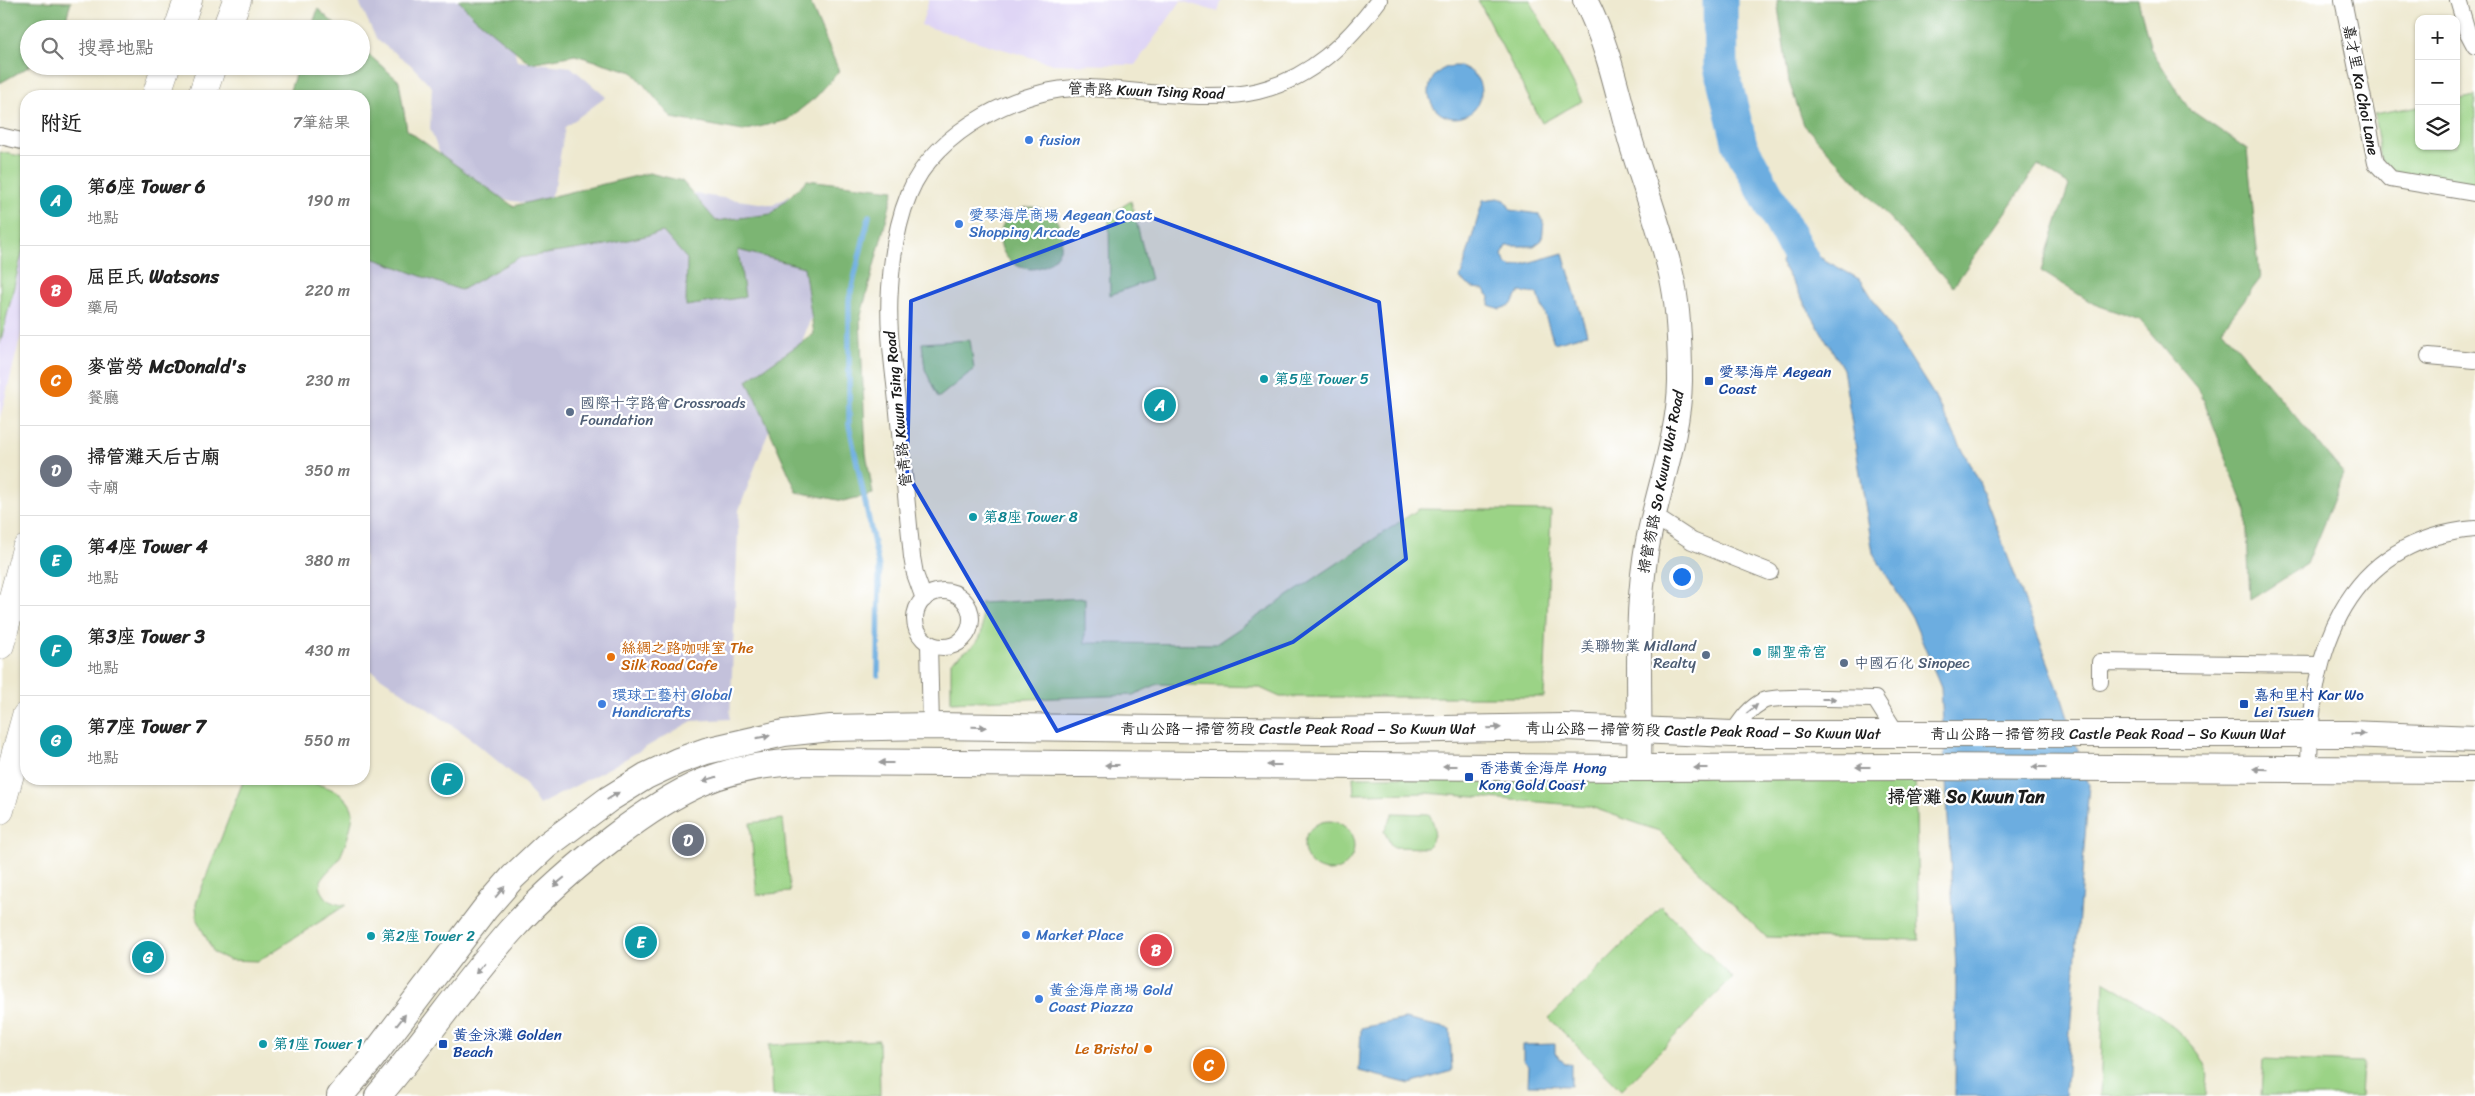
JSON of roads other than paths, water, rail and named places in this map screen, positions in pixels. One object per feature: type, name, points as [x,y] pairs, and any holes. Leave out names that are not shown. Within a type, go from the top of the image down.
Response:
[{"type":"highway","points":[[181,20],[188,0]]},
{"type":"highway","points":[[229,20],[237,0]]},
{"type":"highway","points":[[158,90],[163,75]]},
{"type":"highway","points":[[204,90],[209,75]]},
{"type":"highway","points":[[0,645],[20,571]]},
{"type":"highway","points":[[0,810],[20,738]]},
{"type":"main road","name":"青山公路－掃管笏段 Castle Peak Road – So Kwun Wat","points":[[340,1096],[485,909],[513,877],[546,846],[609,799],[646,776],[678,761],[752,738],[831,728],[930,726],[1323,730],[1565,727],[1732,734],[2401,734],[2475,739]]},
{"type":"main road","points":[[378,1096],[511,930],[547,893],[618,834],[682,790],[714,777],[774,763],[2475,770]]},
{"type":"street","name":"管青路 Kwun Tsing Road","points":[[924,599],[914,574],[888,313],[894,248],[901,220],[910,192],[927,165],[948,141],[989,113],[1030,96],[1055,89],[1087,88],[1205,96],[1256,92],[1297,77],[1339,48],[1379,0]]},
{"type":"street","name":"掃管笏路 So Kwun Wat Road","points":[[1585,0],[1602,38],[1614,75],[1630,138],[1666,253],[1676,306],[1680,382],[1676,417],[1645,559],[1640,616],[1639,768]]},
{"type":"street","name":"嘉才里 Ka Choi Lane","points":[[2343,0],[2376,163],[2391,179],[2475,193]]},
{"type":"street","points":[[2458,0],[2467,31],[2475,46]]},
{"type":"street","points":[[0,136],[20,141]]},
{"type":"street","points":[[2429,356],[2475,360]]},
{"type":"street","points":[[1654,516],[1692,542],[1770,572]]},
{"type":"street","points":[[2309,770],[2309,734],[2319,664],[2332,628],[2345,605],[2380,565],[2418,542],[2449,532],[2475,529]]},
{"type":"street","points":[[942,591],[960,596],[971,611],[969,630],[956,644],[938,647],[929,644],[918,631],[915,623],[916,614],[924,599],[942,591]]},
{"type":"street","points":[[929,644],[930,726]]},
{"type":"street","points":[[2100,682],[2100,662],[2319,664]]},
{"type":"street","points":[[1732,734],[1749,710],[1765,700],[1792,699],[1875,699],[1905,734]]},
{"type":"water","points":[[1455,66],[1465,68],[1473,74],[1479,82],[1481,92],[1479,102],[1473,110],[1465,116],[1455,118],[1445,116],[1437,110],[1431,102],[1429,92],[1431,82],[1437,74],[1445,68]]},
{"type":"water","points":[[1498,198],[1505,200],[1511,210],[1538,214],[1544,221],[1542,240],[1534,246],[1507,246],[1502,255],[1506,264],[1513,267],[1563,253],[1587,334],[1554,343],[1538,294],[1520,292],[1511,305],[1500,309],[1489,305],[1490,297],[1483,289],[1473,288],[1460,279],[1483,200]]},
{"type":"water","points":[[1790,241],[1861,280],[1932,392],[1979,481],[2062,699],[2089,785],[2065,1096],[1955,1096],[1956,969],[1941,687],[1912,617],[1873,553],[1843,369],[1781,263]]},
{"type":"water","points":[[1405,1019],[1450,1029],[1452,1071],[1410,1084],[1359,1071],[1361,1028]]},
{"type":"water","points":[[1555,1044],[1555,1053],[1565,1064],[1571,1064],[1571,1086],[1528,1085],[1529,1066],[1523,1060],[1523,1045]]},
{"type":"waterway","points":[[1720,0],[1721,67],[1740,145],[1814,283]]},
{"type":"waterway","points":[[869,216],[849,300],[849,425],[879,568],[878,675]]},
{"type":"place","name":"fusion","points":[[1029,140]]},
{"type":"place","name":"愛琴海岸商場 Aegean Coast Shopping Arcade","points":[[959,224]]},
{"type":"place","name":"第5座 Tower 5","points":[[1264,379]]},
{"type":"place","name":"愛琴海岸 Aegean Coast","points":[[1709,381]]},
{"type":"place","name":"第6座 Tower 6","points":[[1160,405]]},
{"type":"place","name":"國際十字路會 Crossroads Foundation","points":[[570,412]]},
{"type":"place","name":"第8座 Tower 8","points":[[973,517]]},
{"type":"place","name":"關聖帝宮","points":[[1757,652]]},
{"type":"place","name":"美聯物業 Midland Realty","points":[[1706,655]]},
{"type":"place","name":"絲綢之路咖啡室 The Silk Road Cafe","points":[[611,657]]},
{"type":"place","name":"中國石化 Sinopec","points":[[1844,663]]},
{"type":"place","name":"環球工藝村 Global Handicrafts","points":[[602,704]]},
{"type":"place","name":"嘉和里村 Kar Wo Lei Tsuen","points":[[2244,704]]},
{"type":"place","name":"香港黃金海岸 Hong Kong Gold Coast","points":[[1469,777]]},
{"type":"place","name":"第3座 Tower 3","points":[[447,779]]},
{"type":"place","name":"掃管灘天后古廟","points":[[688,840]]},
{"type":"place","name":"Market Place","points":[[1026,935]]},
{"type":"place","name":"第2座 Tower 2","points":[[371,936]]},
{"type":"place","name":"第4座 Tower 4","points":[[641,942]]},
{"type":"place","name":"屈臣氏 Watsons","points":[[1156,950]]},
{"type":"place","name":"第7座 Tower 7","points":[[148,957]]},
{"type":"place","name":"黃金海岸商場 Gold Coast Piazza","points":[[1039,999]]},
{"type":"place","name":"第1座 Tower 1","points":[[263,1044]]},
{"type":"place","name":"黃金泳灘 Golden Beach","points":[[443,1044]]},
{"type":"place","name":"Le Bristol","points":[[1148,1049]]},
{"type":"place","name":"麥當勞 McDonald's","points":[[1209,1065]]},
{"type":"district","name":"掃管灘 So Kwun Tan","points":[[1966,797]]}]
